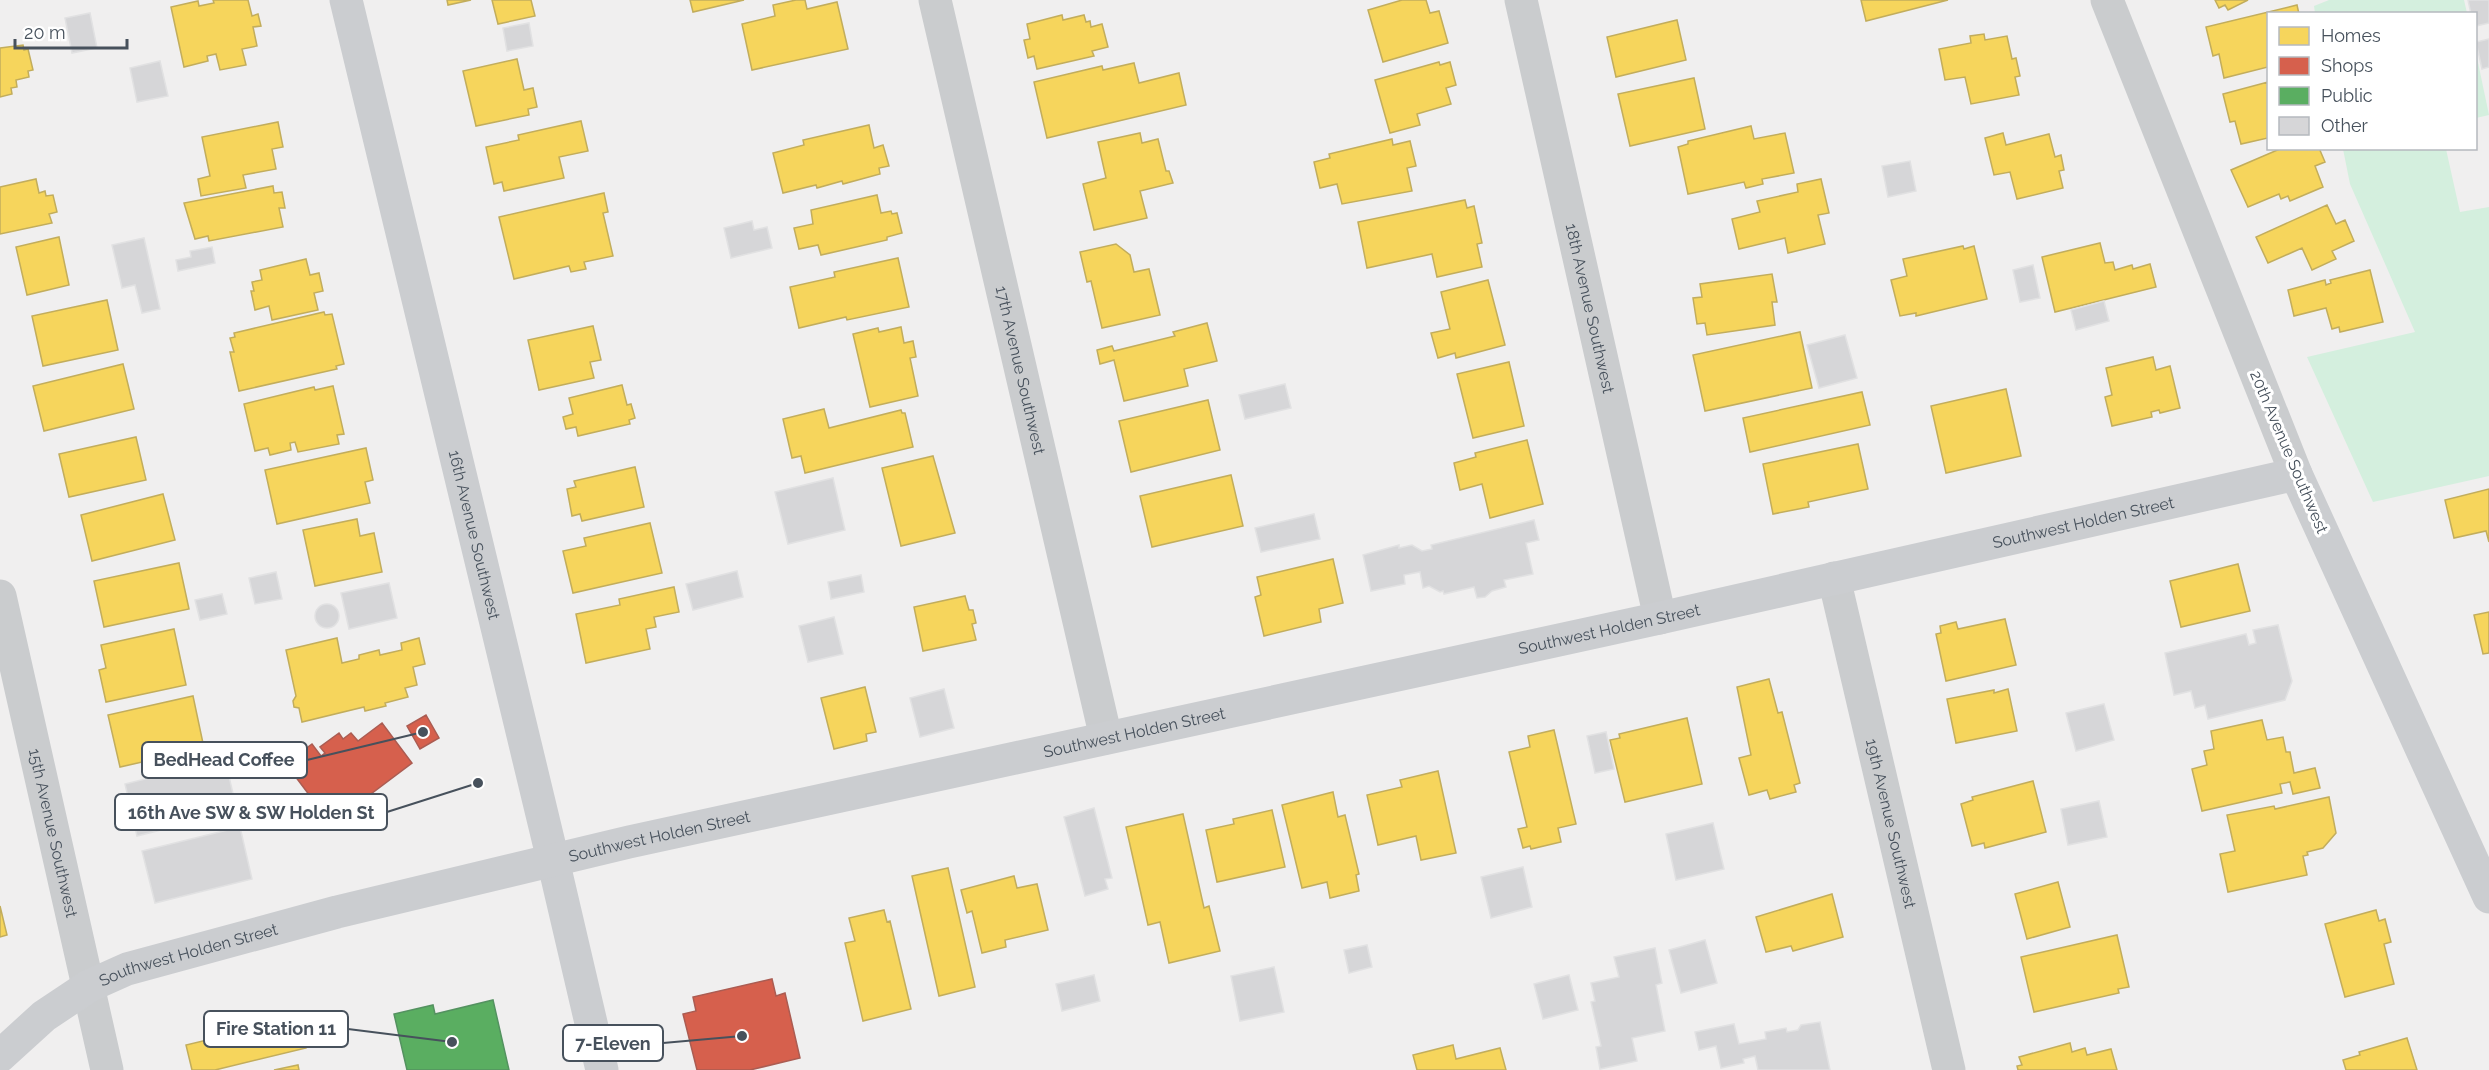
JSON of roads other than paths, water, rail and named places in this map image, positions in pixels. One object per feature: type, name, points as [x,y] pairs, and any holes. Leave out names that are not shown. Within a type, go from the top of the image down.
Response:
[{"type":"street","name":"16th Avenue Southwest","points":[[346,0],[602,1068]]},
{"type":"street","name":"17th Avenue Southwest","points":[[935,0],[1106,738]]},
{"type":"street","name":"18th Avenue Southwest","points":[[1521,0],[1660,618]]},
{"type":"street","name":"20th Avenue Southwest","points":[[2107,0],[2296,474],[2489,897]]},
{"type":"street","name":"Southwest Holden Street","points":[[0,1056],[36,1023],[89,986],[138,965],[310,919],[553,860],[1660,618],[2296,474]]},
{"type":"street","name":"19th Avenue Southwest","points":[[1834,578],[1949,1070]]},
{"type":"street","name":"15th Avenue Southwest","points":[[0,596],[107,1070]]},
{"type":"place","name":"BedHead Coffee","points":[[423,732]]},
{"type":"place","name":"16th Ave SW & SW Holden St","points":[[478,783]]},
{"type":"place","name":"7-Eleven","points":[[742,1036]]},
{"type":"place","name":"Fire Station 11","points":[[452,1042]]}]
